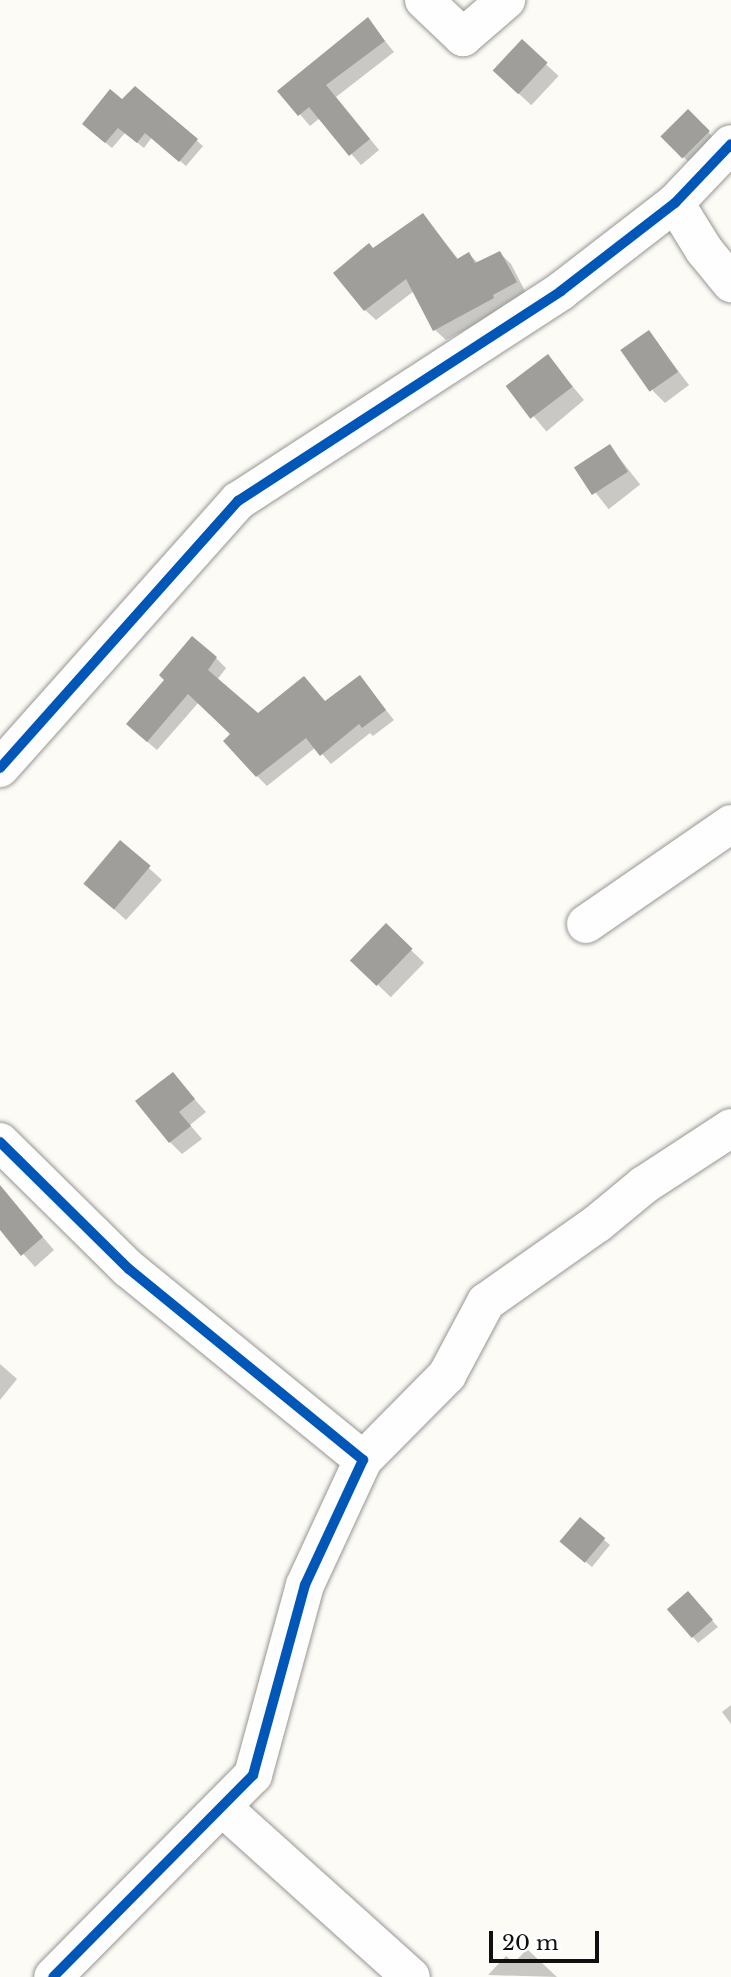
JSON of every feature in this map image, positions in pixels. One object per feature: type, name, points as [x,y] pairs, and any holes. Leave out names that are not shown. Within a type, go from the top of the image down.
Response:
[{"type":"street","points":[[424,0],[464,37],[506,0]]},
{"type":"street","points":[[0,768],[238,500],[561,292],[675,203],[731,144]]},
{"type":"street","points":[[675,203],[704,250],[731,283]]},
{"type":"street","points":[[586,924],[731,824]]},
{"type":"street","points":[[53,1977],[253,1775],[305,1585],[363,1460],[447,1375],[486,1302],[598,1223],[644,1185],[731,1128]]},
{"type":"street","points":[[0,1142],[129,1269],[363,1460]]},
{"type":"street","points":[[222,1807],[411,1977]]},
{"type":"building","points":[[368,17],[385,41],[326,85],[370,139],[349,156],[309,107],[298,116],[277,91]]},
{"type":"building","points":[[522,39],[548,63],[518,94],[493,70]]},
{"type":"building","points":[[135,86],[198,139],[179,162],[145,133],[137,143],[118,128],[105,143],[82,124],[110,89],[122,99]]},
{"type":"building","points":[[688,109],[710,131],[682,158],[660,137]]},
{"type":"building","points":[[423,213],[457,259],[469,252],[475,263],[500,251],[517,282],[493,295],[494,298],[433,331],[406,279],[364,311],[333,273],[369,243],[373,248]]},
{"type":"building","points":[[649,330],[678,372],[650,392],[620,350]]},
{"type":"building","points":[[548,354],[573,387],[530,419],[506,386]]},
{"type":"building","points":[[610,444],[628,472],[592,495],[574,467]]},
{"type":"building","points":[[192,636],[217,657],[208,670],[258,713],[304,676],[325,701],[360,675],[386,710],[362,728],[359,724],[320,756],[306,738],[256,777],[223,741],[230,734],[188,694],[147,742],[126,724],[164,680],[159,675]]},
{"type":"building","points":[[120,840],[151,866],[114,909],[83,884]]},
{"type":"building","points":[[386,923],[413,949],[376,986],[350,960]]},
{"type":"building","points":[[173,1072],[195,1099],[179,1112],[191,1126],[169,1143],[135,1101]]},
{"type":"building","points":[[0,1185],[43,1237],[21,1256],[0,1230]]},
{"type":"building","points":[[580,1517],[605,1538],[585,1563],[559,1542]]},
{"type":"building","points":[[688,1591],[713,1620],[692,1638],[667,1609]]},
{"type":"cycle path","points":[[0,768],[238,501],[561,291],[675,203],[731,144]]},
{"type":"cycle path","points":[[0,1142],[129,1269],[363,1460],[305,1585],[253,1775],[53,1977]]}]
